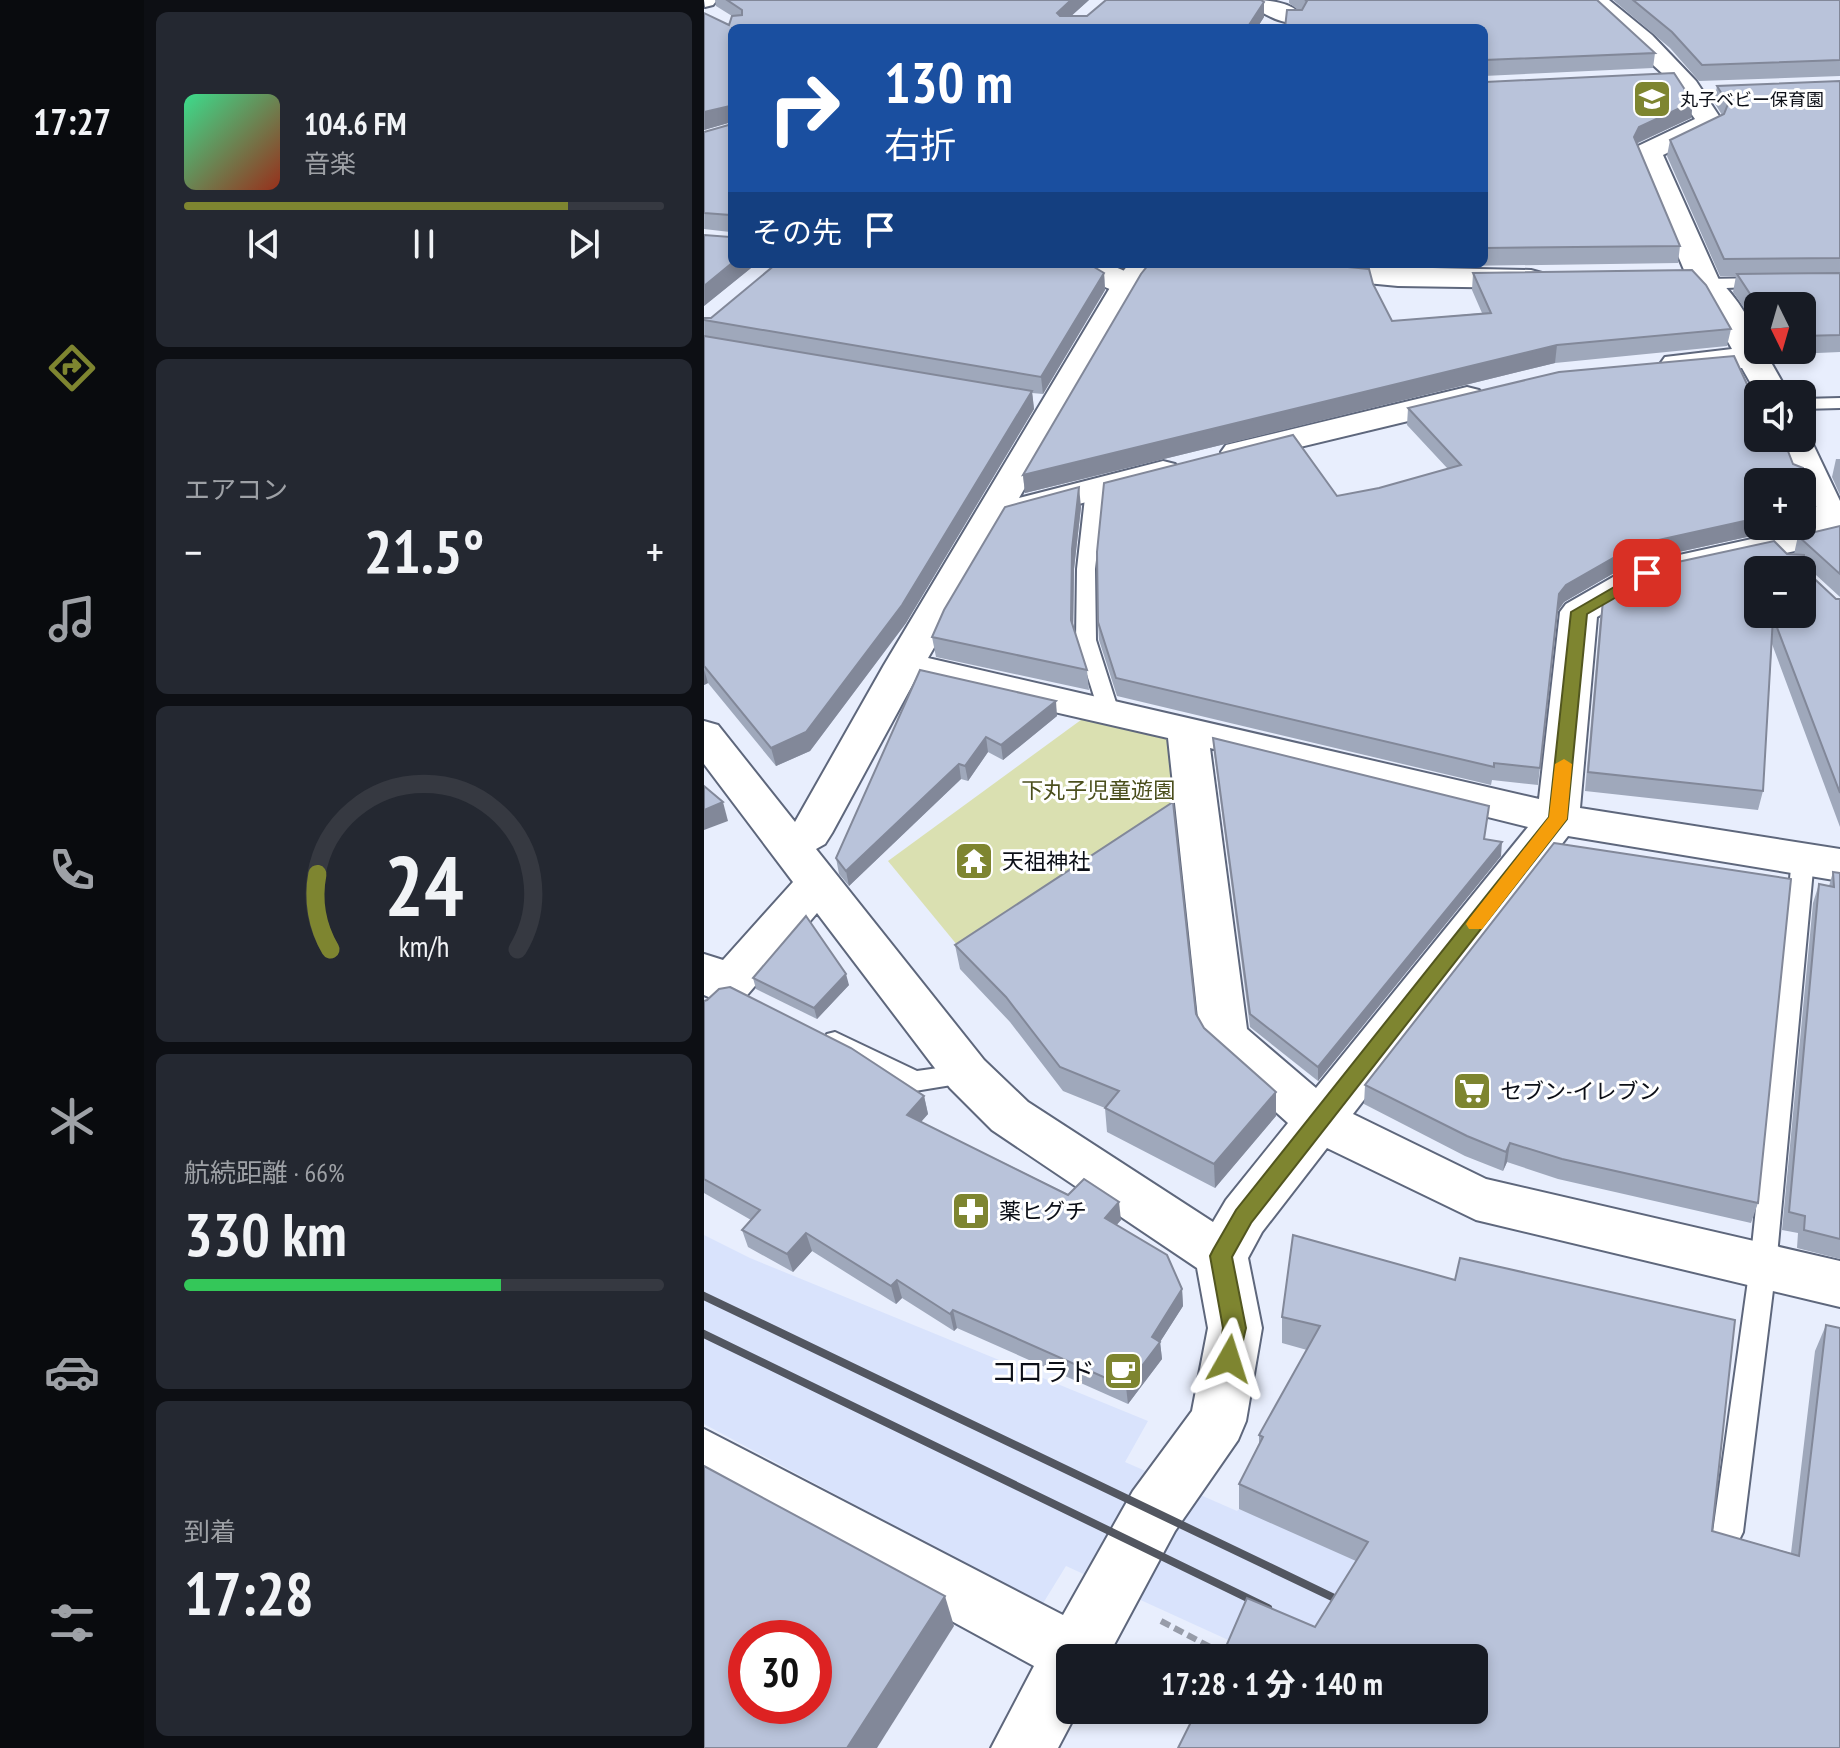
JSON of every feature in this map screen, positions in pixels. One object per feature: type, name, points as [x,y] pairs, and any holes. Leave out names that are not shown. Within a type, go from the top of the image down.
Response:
[{"type":"street","points":[[1257,0],[1293,15]]},
{"type":"street","points":[[1594,0],[1646,41],[1688,85],[1710,122],[1648,152],[1704,280],[1718,297],[1744,342]]},
{"type":"street","points":[[1651,80],[1724,91]]},
{"type":"street","points":[[788,845],[810,833],[904,665],[993,516],[1051,404],[1135,275],[1107,268]]},
{"type":"street","points":[[1304,268],[1398,277],[1560,279]]},
{"type":"street","points":[[1670,276],[1704,280]]},
{"type":"street","points":[[1647,367],[1744,358]]},
{"type":"street","points":[[993,516],[1494,390]]},
{"type":"street","points":[[1081,1644],[1154,1511],[1218,1421],[1235,1328],[1221,1256],[1244,1216],[1558,819],[1579,612],[1647,573],[1778,554],[1838,530],[1800,452]]},
{"type":"street","points":[[904,665],[1187,729],[1558,819],[1821,862]]},
{"type":"street","points":[[1187,729],[1224,1037],[1320,1121],[1476,1198],[1840,1284]]},
{"type":"street","points":[[704,735],[967,1074],[1010,1116],[1221,1256]]},
{"type":"street","points":[[724,990],[817,884]]},
{"type":"street","points":[[704,1456],[1056,1650]]},
{"type":"street","points":[[1023,1748],[1056,1689]]},
{"type":"lane","points":[[1704,280],[1780,283]]},
{"type":"lane","points":[[1816,404],[1840,403]]},
{"type":"lane","points":[[1095,489],[1086,569],[1086,640],[1109,712]]},
{"type":"lane","points":[[1728,1532],[1821,862]]},
{"type":"lane","points":[[808,1027],[915,1081],[967,1074]]},
{"type":"path","points":[[1109,1594],[1204,1644]]},
{"type":"shaded area","points":[[704,1235],[750,1258],[1148,1421],[1125,1462],[1237,1511],[1239,1509],[1562,1607],[1488,1694],[1488,1644],[1237,1644],[1066,1566],[1042,1605],[704,1424]]},
{"type":"green space","name":"下丸子児童遊園","points":[[1085,717],[1175,737],[1181,814],[967,957],[888,861]]},
{"type":"building","points":[[727,0],[1071,0],[1057,13],[1060,16],[1087,16],[1106,0],[1264,2],[1250,24],[729,24],[732,16],[742,15],[742,10]]},
{"type":"building","points":[[1597,0],[1655,53],[1488,60],[1488,24],[1285,24],[1287,10],[1302,10],[1307,1]]},
{"type":"building","points":[[1633,0],[1840,0],[1840,60],[1702,65],[1672,32]]},
{"type":"building","points":[[704,13],[728,25],[728,106],[704,112]]},
{"type":"building","points":[[1674,73],[1693,102],[1639,127],[1634,137],[1680,246],[1488,248],[1488,82]]},
{"type":"building","points":[[1840,81],[1840,258],[1724,259],[1670,140],[1724,114],[1728,104],[1717,86]]},
{"type":"building","points":[[728,125],[728,215],[704,213],[704,132]]},
{"type":"building","points":[[704,235],[728,237],[728,266],[704,286]]},
{"type":"building","points":[[771,268],[1096,268],[1104,273],[1041,377],[704,320],[711,318]]},
{"type":"building","points":[[1146,268],[1369,269],[1373,284],[1392,321],[1491,313],[1473,273],[1692,270],[1706,285],[1731,329],[1557,345],[1023,475]]},
{"type":"building","points":[[1840,273],[1840,335],[1816,336],[1816,292],[1749,292],[1737,274]]},
{"type":"building","points":[[704,336],[1032,391],[902,605],[806,732],[771,748],[704,666]]},
{"type":"building","points":[[1734,356],[1745,380],[1744,452],[1788,452],[1793,464],[1803,468],[1744,468],[1744,521],[1636,545],[1566,585],[1559,594],[1540,768],[1494,763],[1494,767],[1116,678],[1098,622],[1097,552],[1104,483],[1293,435],[1337,496],[1379,488],[1461,465],[1408,408],[1559,372]]},
{"type":"building","points":[[1079,487],[1072,549],[1071,620],[1087,670],[932,637],[944,610],[1005,507]]},
{"type":"building","points":[[1840,526],[1840,574],[1802,540],[1816,540],[1816,532]]},
{"type":"building","points":[[1774,541],[1787,554],[1804,555],[1744,556],[1744,628],[1772,628],[1763,791],[1588,772],[1603,600],[1664,565]]},
{"type":"building","points":[[1816,580],[1836,599],[1840,599],[1840,793],[1777,628],[1816,628]]},
{"type":"building","points":[[920,670],[1056,701],[1001,745],[986,737],[965,766],[959,764],[846,871],[836,858]]},
{"type":"building","points":[[1213,738],[1489,806],[1484,839],[1502,842],[1318,1067],[1250,1014]]},
{"type":"building","points":[[704,786],[723,802],[704,810]]},
{"type":"building","points":[[1173,802],[1196,1014],[1204,1028],[1276,1092],[1214,1164],[1105,1108],[1119,1091],[1060,1067],[1006,997],[955,945]]},
{"type":"building","points":[[1554,843],[1791,879],[1758,1203],[1562,1159],[1510,1143],[1506,1152],[1365,1085]]},
{"type":"building","points":[[1833,872],[1840,873],[1840,1239],[1804,1230],[1805,1216],[1789,1212],[1819,884],[1834,887]]},
{"type":"building","points":[[806,916],[846,974],[814,1008],[753,978]]},
{"type":"building","points":[[730,987],[851,1048],[924,1096],[907,1115],[1068,1195],[1084,1179],[1119,1202],[1105,1218],[1167,1255],[1182,1289],[1152,1337],[1160,1342],[1126,1387],[953,1310],[950,1314],[897,1280],[891,1286],[806,1233],[787,1254],[742,1230],[760,1210],[704,1179],[704,1001],[719,989]]},
{"type":"building","points":[[1293,1235],[1455,1280],[1460,1258],[1735,1320],[1712,1531],[1799,1556],[1826,1325],[1840,1328],[1840,1748],[1178,1748],[1190,1724],[1488,1724],[1488,1644],[1227,1644],[1247,1598],[1315,1627],[1368,1542],[1239,1484],[1263,1437],[1259,1435],[1320,1326],[1282,1317]]},
{"type":"building","points":[[704,1466],[945,1596],[847,1748],[704,1748]]},
{"type":"railway","points":[[704,1296],[1353,1607]]},
{"type":"railway","points":[[704,1334],[1268,1608]]},
{"type":"slow traffic","points":[[1475,924],[1558,819],[1564,764]]},
{"type":"place","name":"丸子ベビー保育園","points":[[1652,99]]},
{"type":"place","name":"天祖神社","points":[[974,861]]},
{"type":"place","name":"セブン-イレブン","points":[[1472,1091]]},
{"type":"place","name":"薬ヒグチ","points":[[971,1211]]},
{"type":"place","name":"コロラド","points":[[1123,1371]]},
{"type":"route","points":[[1229,1359],[1235,1328],[1221,1256],[1244,1216],[1558,819],[1579,612],[1647,573]]}]
